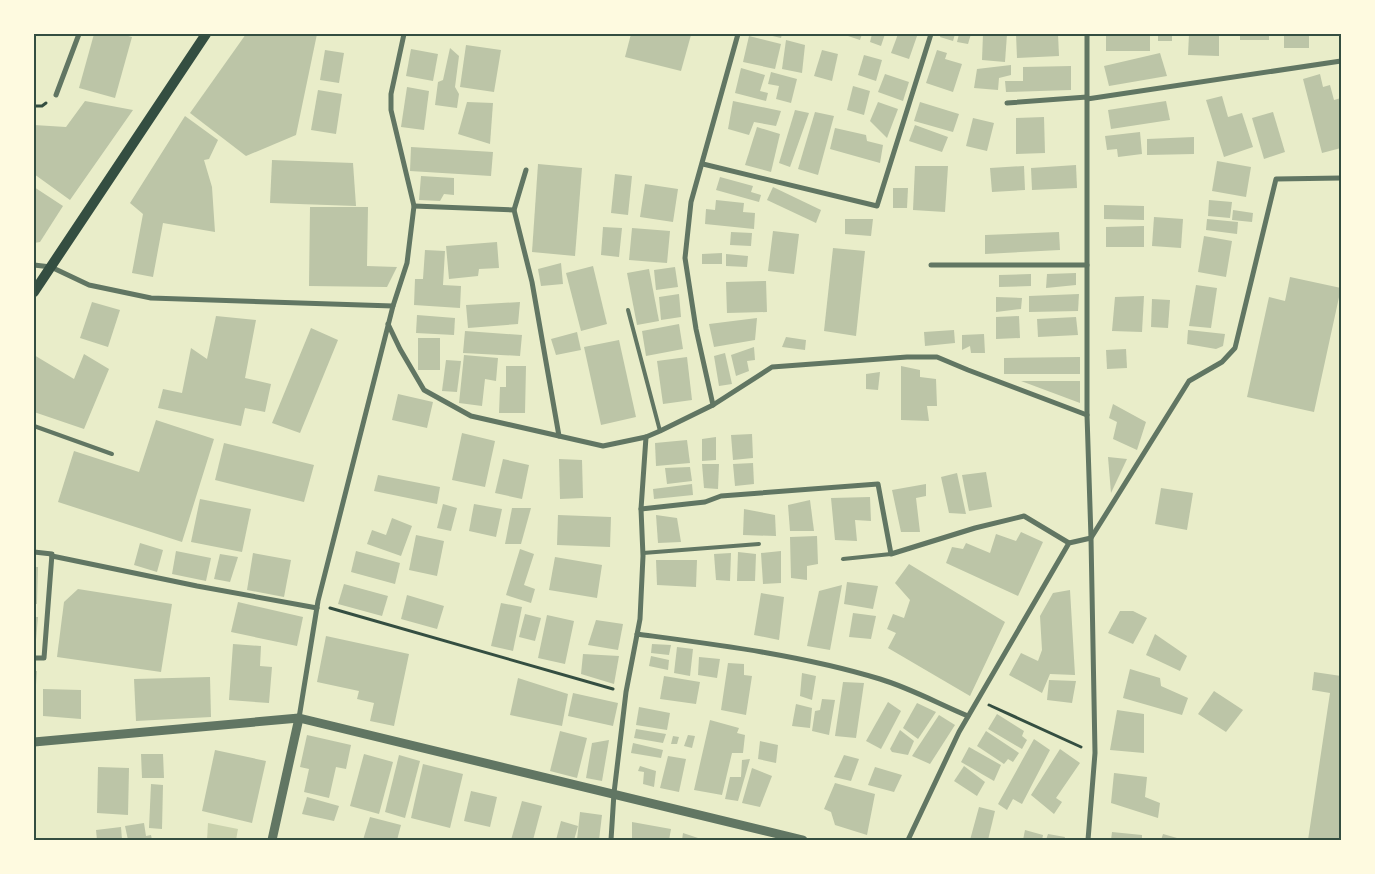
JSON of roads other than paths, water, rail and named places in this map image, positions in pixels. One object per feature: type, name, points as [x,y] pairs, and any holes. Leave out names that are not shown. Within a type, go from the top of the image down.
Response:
[{"type":"main road","points":[[34,292],[206,34]]},
{"type":"street","points":[[56,95],[79,34]]},
{"type":"street","points":[[272,840],[299,718],[317,607],[336,524],[388,324],[407,263],[414,206],[391,110],[391,94],[404,34]]},
{"type":"street","points":[[714,405],[696,329],[685,258],[691,202],[738,34]]},
{"type":"street","points":[[703,164],[877,206],[931,34]]},
{"type":"street","points":[[1087,34],[1087,415],[1092,538],[1095,753],[1088,840]]},
{"type":"street","points":[[1008,103],[1087,98],[1341,61]]},
{"type":"street","points":[[526,170],[514,210],[532,282],[559,436]]},
{"type":"street","points":[[641,509],[705,502],[721,496],[878,484],[891,554],[975,528],[1024,516],[1069,543],[1092,538],[1189,381],[1222,362],[1235,348],[1276,179],[1341,178]]},
{"type":"street","points":[[414,206],[514,210]]},
{"type":"street","points":[[34,265],[51,267],[89,285],[151,298],[393,306]]},
{"type":"street","points":[[931,265],[1087,265]]},
{"type":"street","points":[[388,324],[424,390],[471,416],[603,446],[646,437],[660,431],[714,405],[772,367],[937,356],[968,370],[1087,415]]},
{"type":"street","points":[[611,840],[614,794],[626,692],[640,619],[641,509],[646,437]]},
{"type":"street","points":[[908,840],[958,732],[1069,543]]},
{"type":"street","points":[[34,552],[52,554],[52,556],[197,586],[317,607]]},
{"type":"street","points":[[34,658],[44,658],[52,556]]},
{"type":"street","points":[[637,634],[736,648],[847,670],[882,680],[968,716]]},
{"type":"street","points":[[34,742],[299,718],[802,840]]},
{"type":"lane","points":[[628,310],[660,431]]},
{"type":"lane","points":[[34,426],[112,454]]},
{"type":"lane","points":[[642,553],[758,544]]},
{"type":"lane","points":[[843,559],[891,554]]}]
